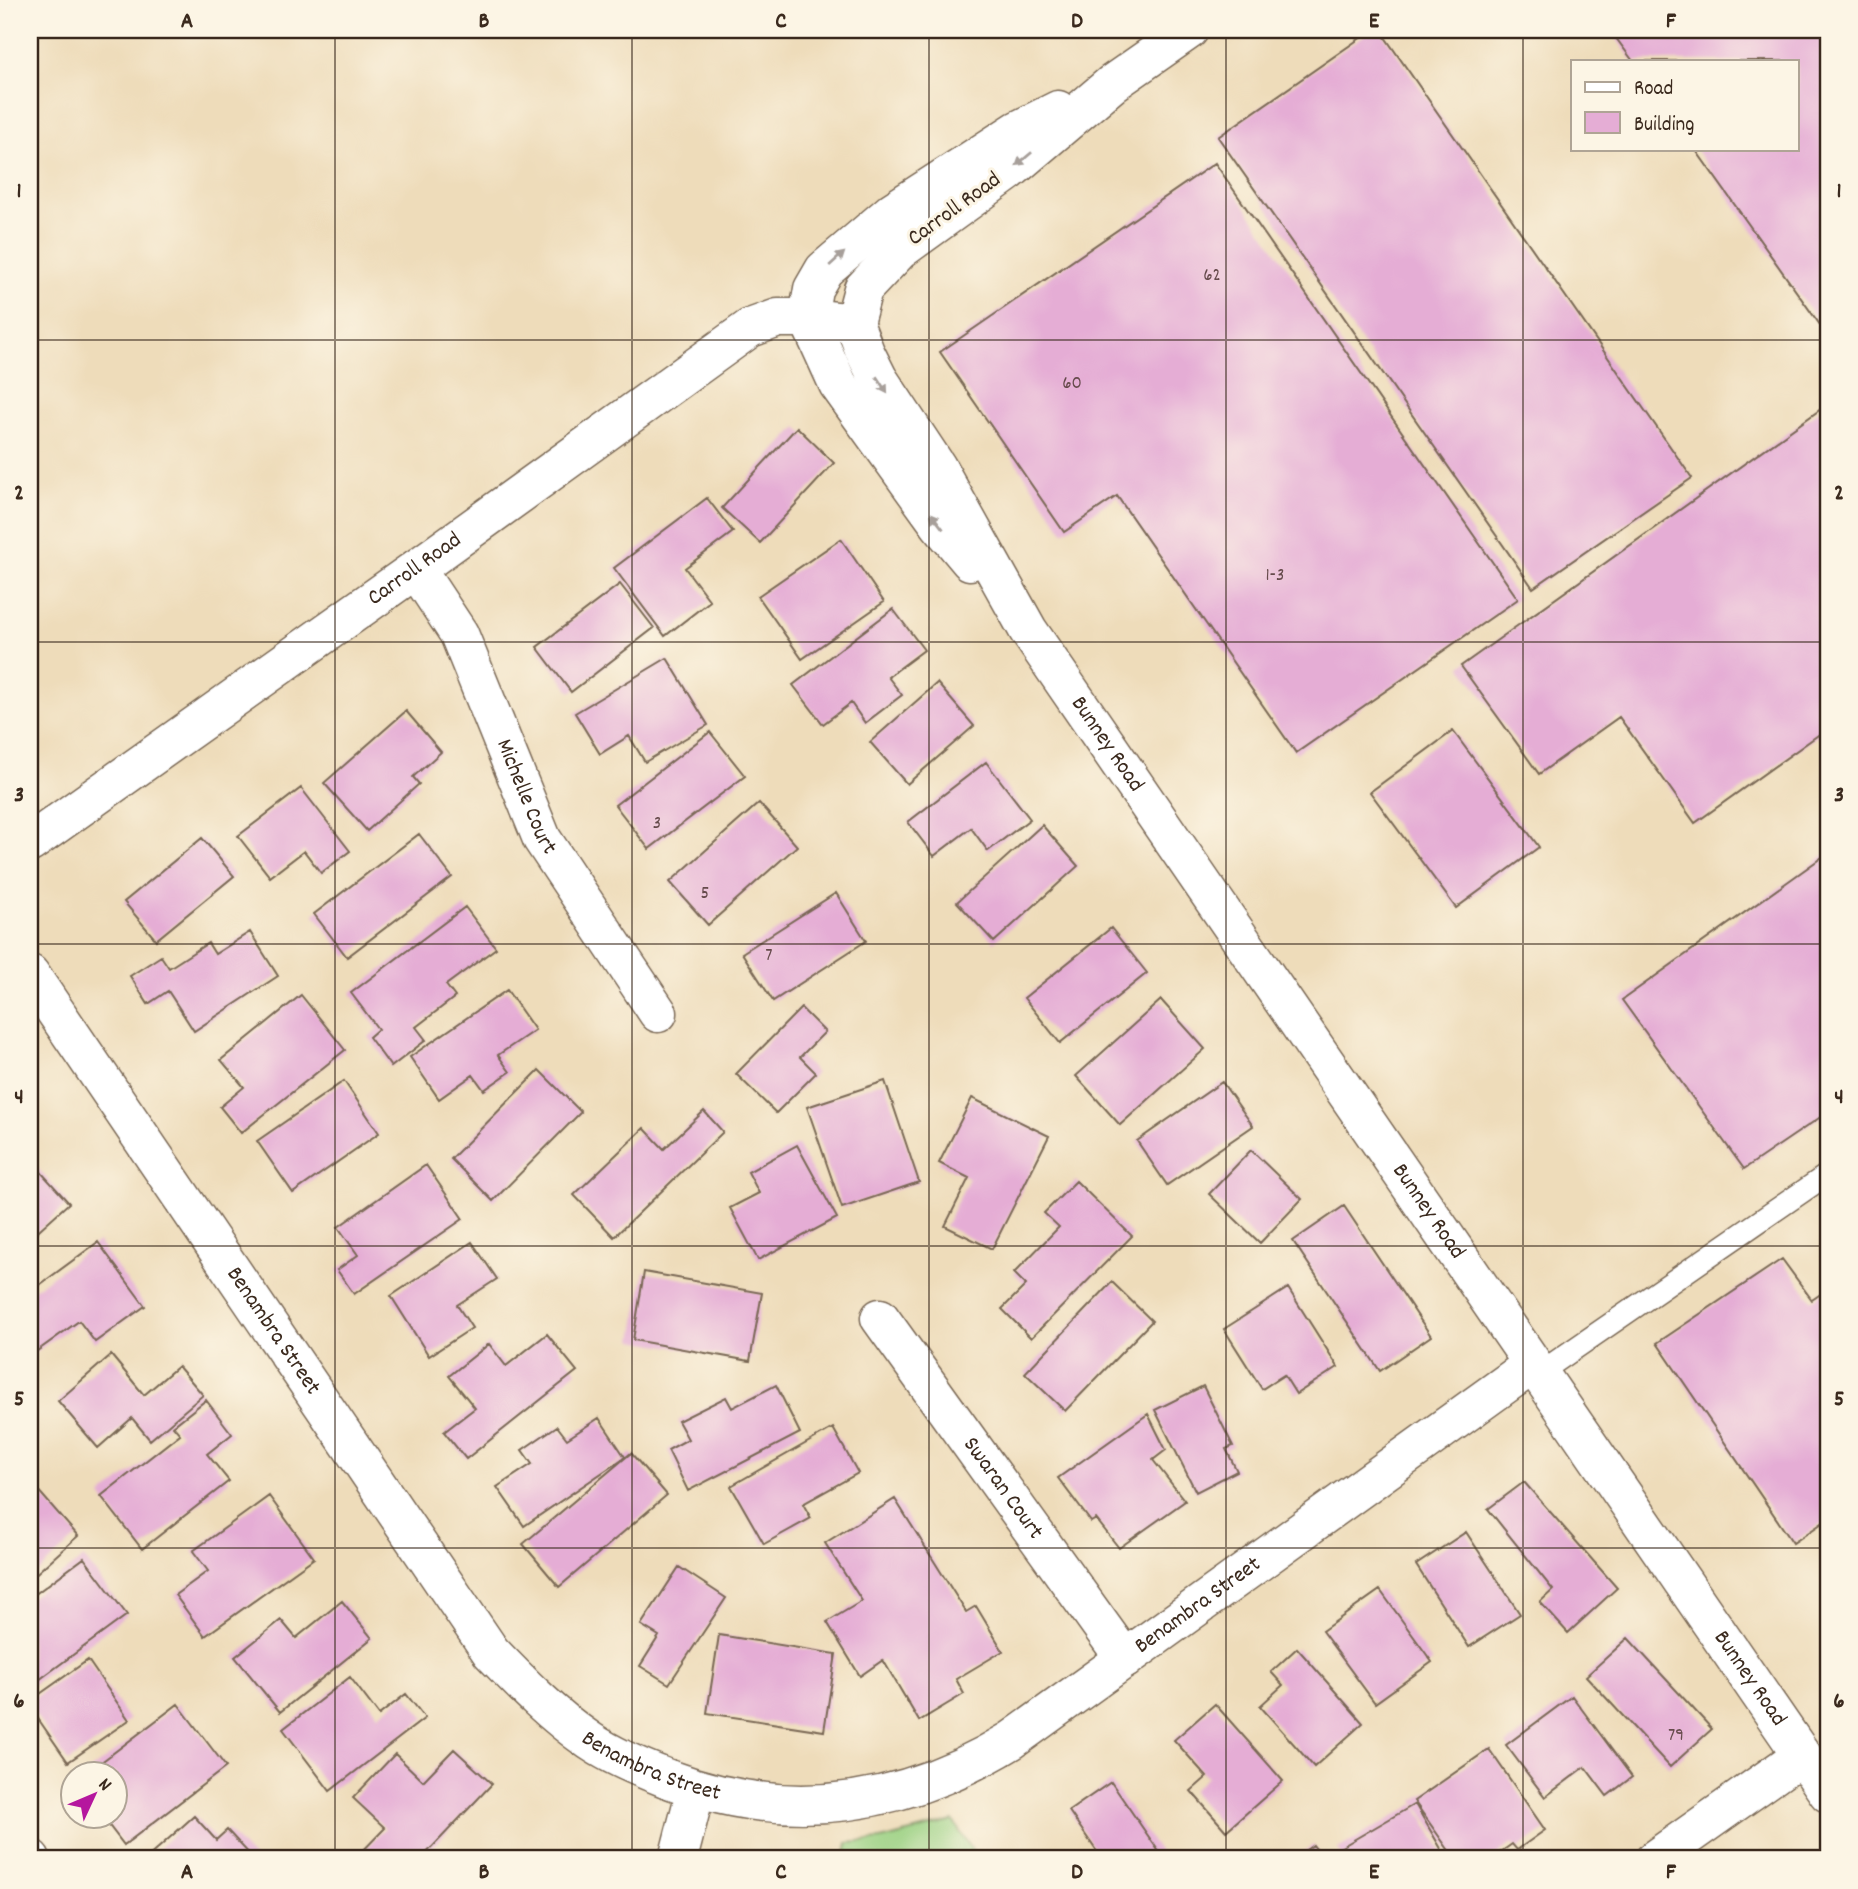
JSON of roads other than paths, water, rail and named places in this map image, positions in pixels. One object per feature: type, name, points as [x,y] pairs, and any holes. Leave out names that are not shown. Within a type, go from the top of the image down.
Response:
[{"type":"street","name":"Carroll Road","points":[[30,843],[750,328],[778,318],[854,323],[863,289],[900,250],[1008,172],[1113,83],[1189,30]]},
{"type":"street","name":"Carroll Road","points":[[808,318],[813,289],[824,270],[893,211],[1018,130],[1113,83]]},
{"type":"street","name":"Bunney Road","points":[[808,318],[838,384],[939,524],[1028,629]]},
{"type":"street","name":"Bunney Road","points":[[854,323],[864,352],[878,378],[937,467],[1028,629],[1535,1369],[1816,1765]]},
{"type":"street","name":"Michelle Court","points":[[416,569],[458,634],[542,839],[658,1013]]},
{"type":"street","name":"Benambra Street","points":[[30,974],[491,1652],[538,1702],[591,1742],[647,1771],[696,1790],[756,1802],[819,1805],[879,1797],[953,1773],[993,1752],[1535,1369]]},
{"type":"street","name":"Swaran Court","points":[[880,1318],[1125,1659]]},
{"type":"street","points":[[1655,1859],[1816,1765]]},
{"type":"street","points":[[678,1859],[696,1790]]},
{"type":"lane","points":[[1535,1369],[1828,1174]]}]
